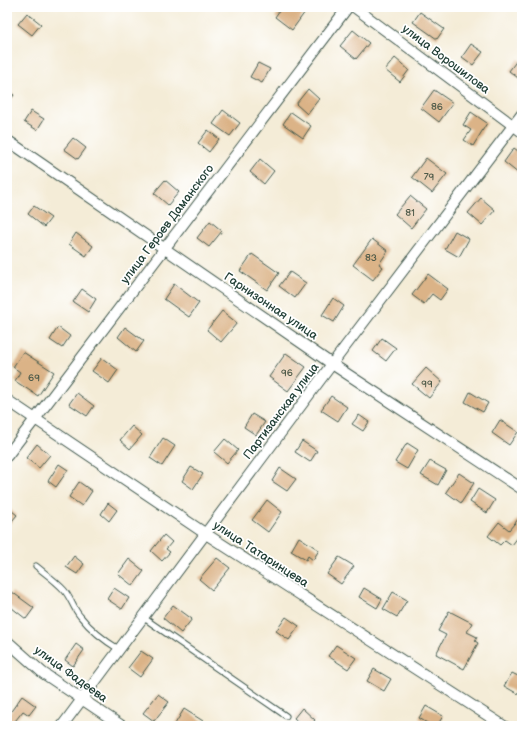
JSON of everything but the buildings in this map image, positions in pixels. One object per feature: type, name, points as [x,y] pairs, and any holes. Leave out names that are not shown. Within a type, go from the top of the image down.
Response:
[{"type":"street","name":"улица Героев Даманского","points":[[7,456],[348,7]]},
{"type":"street","name":"улица Ворошилова","points":[[354,7],[522,132]]},
{"type":"street","name":"Партизанская улица","points":[[62,726],[332,364],[522,114]]},
{"type":"street","name":"Гарнизонная улица","points":[[7,140],[332,364],[522,489]]},
{"type":"street","name":"улица Татаринцева","points":[[7,400],[206,534],[504,726]]},
{"type":"street","name":"улица Фадеева","points":[[7,642],[43,673],[122,726]]},
{"type":"lane","points":[[36,566],[65,591],[80,616],[88,625],[104,640],[120,650]]},
{"type":"lane","points":[[144,618],[286,716]]}]
